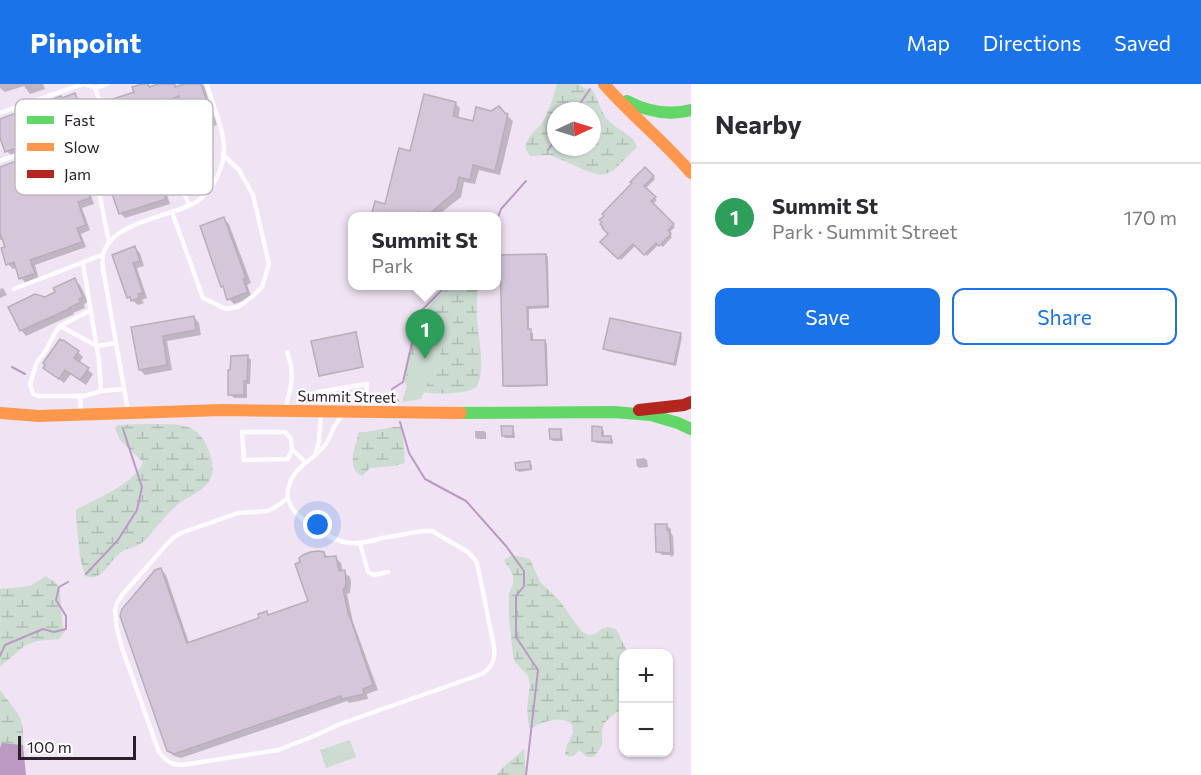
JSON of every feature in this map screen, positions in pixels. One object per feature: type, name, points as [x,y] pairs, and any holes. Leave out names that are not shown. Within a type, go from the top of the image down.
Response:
[{"type":"main road","points":[[607,88],[641,109],[651,112],[669,114],[691,110]]},
{"type":"main road","points":[[607,88],[673,152],[691,173]]},
{"type":"main road","points":[[613,412],[684,405],[691,402]]},
{"type":"main road","name":"Summit Street","points":[[0,413],[39,416],[222,410],[447,413],[613,412],[651,416],[691,429]]},
{"type":"lane","points":[[41,99],[84,84],[95,88],[107,84]]},
{"type":"lane","points":[[207,84],[212,99]]},
{"type":"lane","points":[[95,88],[99,99]]},
{"type":"lane","points":[[213,101],[222,127],[224,148],[220,170],[213,184]]},
{"type":"lane","points":[[0,113],[15,108]]},
{"type":"lane","points":[[172,212],[203,298],[226,309],[238,307],[262,287],[269,264],[253,195],[239,170],[223,155]]},
{"type":"lane","points":[[0,161],[15,156]]},
{"type":"lane","points":[[100,195],[109,242]]},
{"type":"lane","points":[[185,195],[189,205]]},
{"type":"lane","points":[[128,414],[102,255],[109,242],[128,228],[189,205],[202,195]]},
{"type":"lane","points":[[14,289],[102,255]]},
{"type":"lane","points":[[83,263],[97,346],[101,391]]},
{"type":"lane","points":[[91,310],[60,326],[37,362],[30,384],[33,394],[80,396],[124,389]]},
{"type":"lane","points":[[60,326],[97,346],[116,344]]},
{"type":"lane","points":[[285,411],[293,382],[291,365],[286,352]]},
{"type":"lane","points":[[318,392],[367,384],[365,412]]},
{"type":"lane","points":[[80,396],[81,415]]},
{"type":"lane","points":[[315,455],[321,411]]},
{"type":"lane","points":[[288,498],[267,511],[238,513],[200,525],[174,537],[117,603],[115,621],[122,648],[159,752],[165,760],[175,765],[278,750],[340,724],[482,674],[492,663],[495,655],[474,556],[432,531],[360,543],[347,543],[311,525],[296,513],[289,503],[289,484],[293,475],[325,446],[346,411]]},
{"type":"lane","points":[[292,449],[288,459],[244,460],[242,432],[285,432],[291,439],[292,449],[305,462]]},
{"type":"lane","points":[[360,543],[368,572],[374,575],[388,572]]},
{"type":"green space","points":[[557,84],[579,84],[592,90],[598,102],[552,102]]},
{"type":"green space","points":[[601,108],[608,120],[629,136],[637,147],[613,171],[599,175],[552,156],[601,156]]},
{"type":"green space","points":[[547,113],[547,155],[530,156],[526,143]]},
{"type":"green space","points":[[445,290],[478,290],[480,379],[477,386],[464,392],[442,394],[420,392],[407,386],[405,380],[406,362],[416,330],[422,316]]},
{"type":"green space","points":[[455,318],[421,399],[402,402],[409,368],[416,350],[437,326]]},
{"type":"green space","points":[[118,425],[178,425],[194,430],[201,436],[211,457],[213,467],[211,477],[205,487],[172,510],[145,540],[120,553],[101,574],[85,576],[80,558],[76,510],[124,484],[139,470],[143,462],[120,440],[115,428]]},
{"type":"green space","points":[[401,427],[405,463],[370,468],[362,476],[357,473],[353,457],[359,432]]},
{"type":"green space","points":[[512,555],[530,559],[540,582],[558,599],[582,632],[589,635],[608,627],[616,629],[626,649],[619,649],[619,711],[604,724],[601,747],[593,757],[587,757],[579,750],[575,755],[569,757],[565,754],[573,733],[572,724],[567,721],[550,720],[529,729],[527,708],[530,685],[528,676],[515,662],[513,655],[509,593],[513,584],[513,575],[504,560]]},
{"type":"green space","points":[[46,576],[58,586],[65,631],[59,639],[37,641],[24,646],[0,667],[0,589],[30,586]]},
{"type":"green space","points":[[0,690],[21,720],[23,745],[3,744],[0,748]]},
{"type":"green space","points":[[350,740],[356,757],[326,768],[320,750]]},
{"type":"green space","points":[[524,748],[526,775],[497,775],[503,768]]},
{"type":"shaded area","points":[[2,743],[23,745],[26,775],[0,775]]},
{"type":"building","points":[[142,84],[148,84],[149,87],[158,84],[174,84],[175,87],[184,84],[201,84],[206,99],[180,99],[179,96],[170,99],[113,99],[134,92],[132,87]]},
{"type":"building","points":[[75,93],[77,99],[53,99],[61,96],[62,98]]},
{"type":"building","points":[[424,94],[456,102],[453,116],[473,121],[476,107],[491,111],[499,106],[508,114],[495,171],[473,165],[470,180],[459,177],[456,191],[432,212],[372,212],[375,201],[385,204],[399,148],[410,151]]},
{"type":"building","points":[[15,113],[15,148],[5,152],[0,138],[0,119]]},
{"type":"building","points":[[15,161],[15,195],[89,195],[90,198],[78,202],[86,225],[77,228],[82,242],[30,260],[35,273],[19,279],[14,262],[6,265],[1,248],[5,247],[0,233],[0,167]]},
{"type":"building","points":[[645,167],[654,176],[644,186],[656,197],[651,201],[674,224],[668,230],[671,234],[659,246],[656,243],[644,255],[633,244],[618,259],[600,242],[608,234],[602,228],[600,224],[602,222],[599,220]]},
{"type":"building","points":[[112,195],[165,195],[166,199],[119,214]]},
{"type":"building","points":[[224,217],[246,278],[243,279],[248,292],[227,300],[200,226]]},
{"type":"building","points":[[135,246],[140,261],[133,263],[143,293],[138,294],[139,298],[131,301],[130,297],[127,298],[112,255]]},
{"type":"building","points":[[546,254],[548,306],[527,307],[531,340],[545,340],[547,385],[503,386],[501,255]]},
{"type":"building","points":[[75,278],[83,297],[79,299],[81,302],[20,331],[8,307],[35,294],[45,297],[55,292],[53,288]]},
{"type":"building","points":[[194,316],[196,330],[163,336],[167,365],[139,370],[131,327]]},
{"type":"building","points":[[610,318],[681,333],[674,364],[603,349]]},
{"type":"building","points":[[356,332],[363,367],[319,376],[311,341]]},
{"type":"building","points":[[60,339],[79,351],[74,358],[89,368],[80,380],[65,370],[59,379],[43,368],[45,365],[43,363]]},
{"type":"building","points":[[248,355],[244,395],[228,395],[228,370],[230,370],[231,356]]},
{"type":"building","points":[[501,426],[513,426],[513,436],[502,436]]},
{"type":"building","points":[[592,426],[602,427],[602,436],[611,436],[611,442],[592,441]]},
{"type":"building","points":[[549,429],[561,429],[561,439],[550,439]]},
{"type":"building","points":[[530,461],[531,469],[516,470],[515,463]]},
{"type":"building","points":[[655,524],[667,524],[671,551],[669,553],[656,552]]},
{"type":"building","points":[[324,552],[325,557],[336,556],[339,571],[345,570],[346,583],[343,589],[349,617],[373,685],[363,689],[364,694],[342,699],[341,696],[174,754],[167,751],[120,616],[122,609],[155,570],[161,568],[187,643],[259,618],[258,614],[267,611],[268,615],[308,601],[295,564],[300,562],[299,558],[303,555]]},
{"type":"waterway","points":[[581,102],[590,89]]},
{"type":"waterway","points":[[500,212],[526,181]]},
{"type":"waterway","points":[[398,401],[392,395],[392,389],[403,382],[419,313],[442,290]]},
{"type":"waterway","points":[[12,367],[25,374]]},
{"type":"waterway","points":[[400,422],[409,453],[425,479],[466,501],[506,546],[524,571],[524,586],[516,596],[516,637],[538,670],[526,775]]},
{"type":"waterway","points":[[86,574],[118,540],[137,510],[142,487],[123,429]]},
{"type":"waterway","points":[[0,656],[5,645],[43,629],[54,632],[66,629],[66,616],[56,600],[59,587],[68,582]]},
{"type":"traffic: fast","points":[[627,101],[658,112],[674,113],[691,110]]},
{"type":"traffic: fast","points":[[461,413],[613,412],[651,415],[691,429]]},
{"type":"traffic: slow","points":[[604,84],[691,173]]},
{"type":"traffic: slow","points":[[0,413],[39,416],[222,410],[461,413]]},
{"type":"traffic: jam","points":[[639,410],[684,405],[691,402]]},
{"type":"place","name":"Summit St","points":[[425,359]]}]
